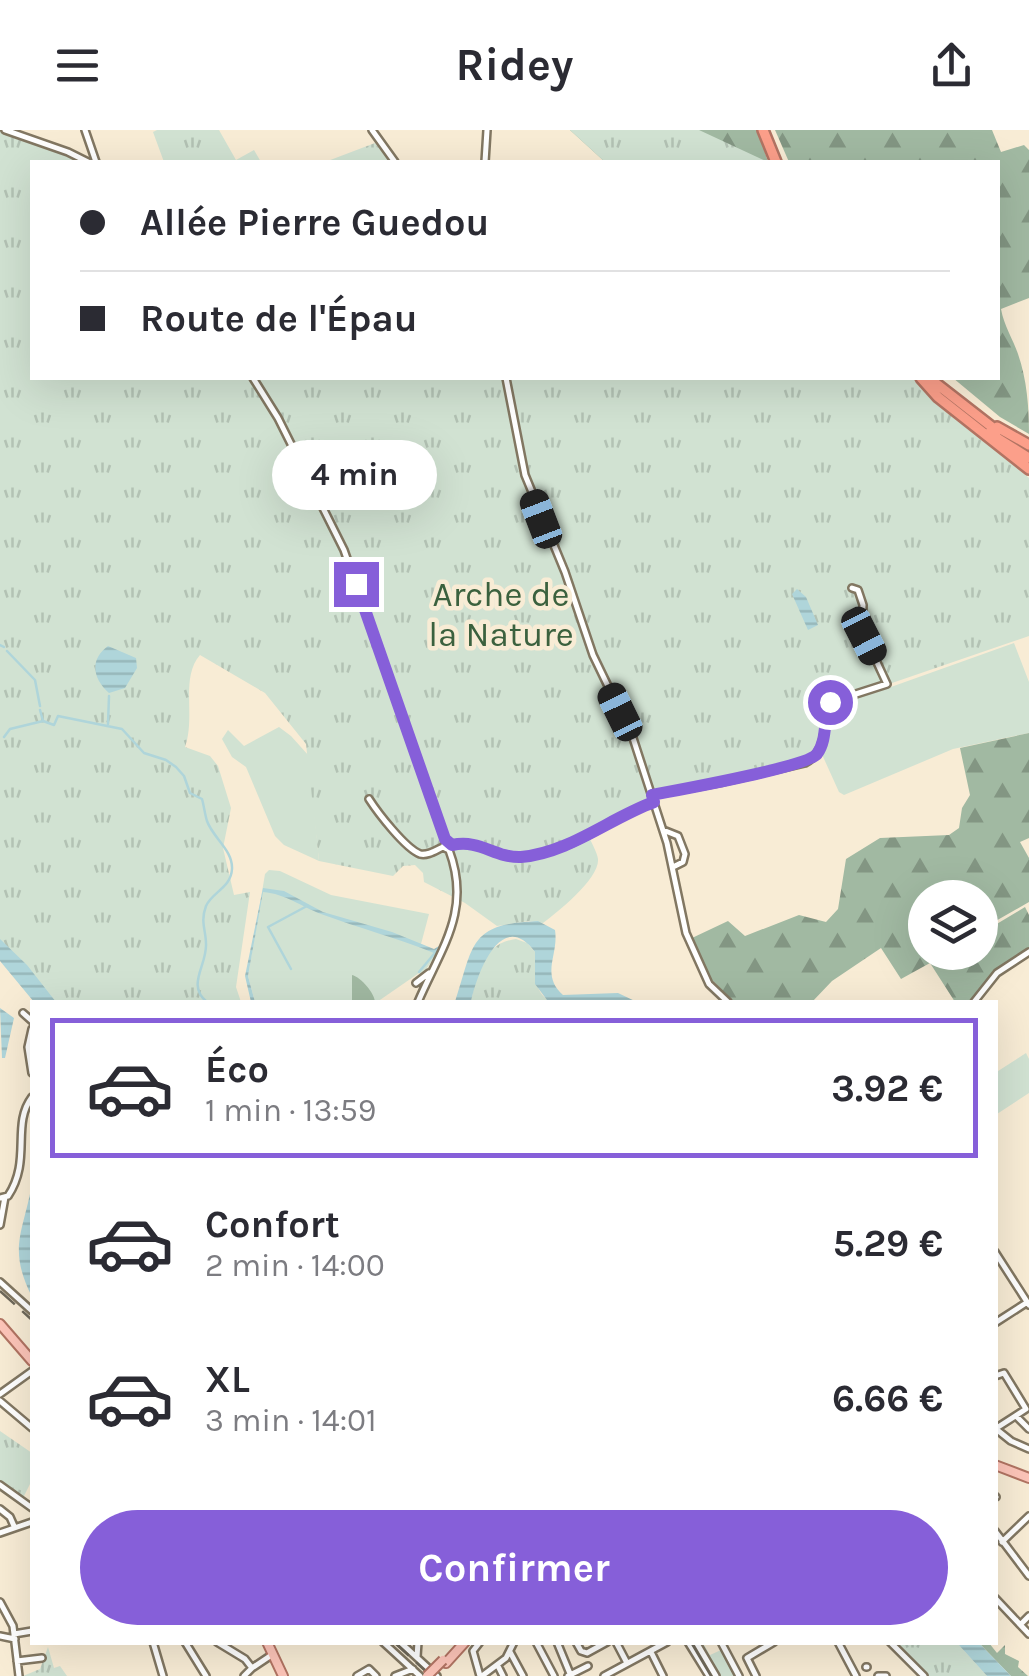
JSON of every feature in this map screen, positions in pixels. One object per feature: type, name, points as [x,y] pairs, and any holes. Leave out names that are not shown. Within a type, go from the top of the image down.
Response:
[{"type":"highway","points":[[766,130],[778,160]]},
{"type":"highway","points":[[923,380],[976,423],[1029,452]]},
{"type":"highway","points":[[923,380],[938,397],[1029,470]]},
{"type":"highway","points":[[931,380],[1029,452]]},
{"type":"main road","points":[[0,1324],[30,1362]]},
{"type":"main road","points":[[998,1469],[1029,1481]]},
{"type":"main road","points":[[268,1645],[284,1676]]},
{"type":"main road","points":[[429,1676],[459,1645]]},
{"type":"street","points":[[5,130],[83,160]]},
{"type":"street","points":[[85,130],[90,144],[88,160]]},
{"type":"street","points":[[372,130],[393,160]]},
{"type":"street","points":[[485,160],[487,130]]},
{"type":"street","points":[[254,380],[278,418],[344,550],[457,874],[456,914],[419,1000]]},
{"type":"street","points":[[507,380],[525,475],[566,572],[586,636],[633,738],[666,839],[692,952],[708,984],[726,1000]]},
{"type":"street","points":[[369,799],[383,820],[426,855],[473,842],[504,856],[528,856],[584,836],[653,798],[816,757],[823,744],[830,702],[887,684],[862,630],[863,605],[858,590],[852,588]]},
{"type":"street","points":[[663,830],[679,838],[685,854],[683,862],[673,867]]},
{"type":"street","points":[[666,839],[672,833]]},
{"type":"street","points":[[976,1000],[997,973],[1029,952]]},
{"type":"street","points":[[416,983],[433,970]]},
{"type":"street","points":[[24,1013],[30,1022]]},
{"type":"street","points":[[0,1225],[2,1197],[12,1190],[20,1172],[21,1122],[30,1100]]},
{"type":"street","points":[[998,1257],[1028,1303],[998,1322]]},
{"type":"street","points":[[0,1282],[30,1309]]},
{"type":"street","points":[[30,1368],[1,1404],[30,1426]]},
{"type":"street","points":[[998,1375],[1004,1373],[1025,1405],[1024,1411],[998,1427]]},
{"type":"street","points":[[1016,1416],[1029,1429]]},
{"type":"street","points":[[998,1431],[1029,1449]]},
{"type":"street","points":[[0,1486],[30,1507]]},
{"type":"street","points":[[0,1509],[14,1526]]},
{"type":"street","points":[[1002,1542],[1029,1516]]},
{"type":"street","points":[[0,1533],[30,1521]]},
{"type":"street","points":[[998,1536],[1026,1566],[1029,1576]]},
{"type":"street","points":[[998,1601],[1029,1634]]},
{"type":"street","points":[[0,1602],[15,1637],[19,1676]]},
{"type":"street","points":[[1020,1624],[1029,1616]]},
{"type":"street","points":[[0,1636],[15,1637],[30,1632]]},
{"type":"street","points":[[154,1645],[163,1676]]},
{"type":"street","points":[[187,1645],[206,1676]]},
{"type":"street","points":[[222,1645],[252,1668]]},
{"type":"street","points":[[386,1645],[413,1669],[429,1676]]},
{"type":"street","points":[[403,1645],[429,1676]]},
{"type":"street","points":[[417,1658],[418,1645]]},
{"type":"street","points":[[478,1645],[473,1651],[481,1676],[498,1666],[513,1645]]},
{"type":"street","points":[[538,1645],[554,1676]]},
{"type":"street","points":[[558,1645],[570,1676],[588,1666]]},
{"type":"street","points":[[578,1645],[584,1653],[601,1645]]},
{"type":"street","points":[[618,1645],[627,1663]]},
{"type":"street","points":[[604,1676],[661,1645]]},
{"type":"street","points":[[690,1645],[713,1676]]},
{"type":"street","points":[[698,1645],[713,1676]]},
{"type":"street","points":[[724,1645],[739,1676]]},
{"type":"street","points":[[756,1676],[747,1658],[769,1645]]},
{"type":"street","points":[[840,1645],[856,1676]]},
{"type":"street","points":[[893,1645],[924,1676]]},
{"type":"street","points":[[650,1651],[663,1676]]},
{"type":"street","points":[[510,1652],[523,1676]]},
{"type":"street","points":[[244,1676],[273,1654]]},
{"type":"street","points":[[17,1661],[42,1658]]},
{"type":"street","points":[[498,1666],[503,1676]]},
{"type":"street","points":[[357,1676],[369,1669],[376,1676]]},
{"type":"street","points":[[395,1676],[413,1669]]},
{"type":"green space","points":[[219,130],[236,160],[163,160],[153,132]]},
{"type":"green space","points":[[570,130],[758,130],[767,160],[603,160]]},
{"type":"green space","points":[[570,130],[699,130],[764,160],[603,160]]},
{"type":"green space","points":[[775,130],[992,130],[1001,152],[1024,145],[1029,150],[1029,298],[1001,309],[1024,374],[1029,434],[1000,417],[955,380],[1000,380],[1000,160],[788,160]]},
{"type":"green space","name":"Arche de la Nature","points":[[0,131],[77,160],[30,160],[30,380],[915,380],[1029,478],[1029,636],[828,705],[823,744],[813,755],[795,764],[745,779],[652,795],[654,802],[588,835],[597,867],[585,885],[543,923],[497,926],[465,903],[424,882],[423,873],[415,865],[403,866],[393,876],[319,861],[306,744],[265,693],[200,655],[189,686],[185,747],[210,756],[218,766],[231,808],[223,848],[234,895],[250,892],[236,987],[240,1000],[43,1000],[0,951]]},
{"type":"green space","points":[[375,143],[388,160],[330,160]]},
{"type":"green space","points":[[254,150],[260,160],[236,160]]},
{"type":"green space","points":[[1014,643],[1029,682],[1029,733],[953,749],[844,795],[839,792],[820,750],[828,705],[877,692]]},
{"type":"green space","points":[[279,727],[309,756],[319,861],[284,845],[275,836],[246,767],[232,757],[222,739],[228,730],[244,746]]},
{"type":"green space","points":[[1029,733],[1029,838],[1020,842],[1029,858],[1029,902],[998,920],[998,880],[908,880],[908,970],[917,970],[901,979],[881,948],[832,981],[814,1000],[732,1000],[711,979],[692,938],[728,921],[745,936],[799,915],[826,922],[838,909],[846,859],[880,838],[949,835],[959,828],[962,808],[970,795],[960,748]]},
{"type":"green space","points":[[269,870],[280,871],[331,895],[429,914],[421,944],[434,952],[441,948],[422,975],[419,973],[380,1000],[254,1000],[248,976],[265,874]]},
{"type":"green space","points":[[1025,907],[1029,915],[1029,948],[998,969],[998,923]]},
{"type":"green space","points":[[516,939],[535,952],[536,980],[548,1000],[472,1000],[483,961],[505,942]]},
{"type":"green space","points":[[934,970],[997,970],[972,1000],[954,1000]]},
{"type":"green space","points":[[352,975],[367,986],[374,1000],[352,1000]]},
{"type":"green space","points":[[1026,1053],[1029,1093],[998,1113],[998,1071]]},
{"type":"green space","points":[[0,1431],[30,1452],[30,1484],[23,1498],[0,1482]]},
{"type":"green space","points":[[700,1645],[704,1645],[710,1655],[721,1650],[734,1676],[719,1676]]},
{"type":"green space","points":[[896,1645],[959,1645],[987,1676],[928,1676]]},
{"type":"green space","points":[[981,1645],[991,1645],[997,1653],[1005,1645],[1005,1654],[1019,1661],[1018,1667],[1028,1676],[1011,1676]]},
{"type":"green space","points":[[48,1647],[54,1668],[60,1666],[67,1676],[23,1676],[40,1669]]},
{"type":"water","points":[[797,589],[806,597],[818,625],[808,630],[792,594]]},
{"type":"water","points":[[108,646],[136,658],[137,668],[125,688],[109,693],[95,669],[98,657]]},
{"type":"water","points":[[263,888],[284,891],[323,912],[434,949],[442,947],[434,953],[263,892],[248,976],[254,1000],[251,1000],[245,976]]},
{"type":"water","points":[[538,921],[555,930],[551,972],[563,995],[618,993],[633,1000],[547,1000],[535,984],[535,952],[523,940],[511,937],[492,950],[472,1000],[456,1000],[477,941],[498,927]]},
{"type":"water","points":[[0,939],[54,1000],[32,1000],[0,961]]},
{"type":"water","points":[[0,1008],[14,1018],[5,1058],[2,1058]]},
{"type":"water","points":[[30,1192],[30,1293],[20,1265],[22,1227]]},
{"type":"water","points":[[959,1645],[981,1645],[1011,1676],[987,1676]]},
{"type":"waterway","points":[[0,645],[4,647]]},
{"type":"waterway","points":[[7,651],[35,680],[40,706]]},
{"type":"waterway","points":[[108,724],[109,696]]},
{"type":"waterway","points":[[40,710],[43,721],[54,725],[58,716],[122,729],[144,753],[176,767],[190,793],[202,799],[207,821],[229,856],[232,869],[228,881],[204,912],[205,952],[198,989],[205,1000]]},
{"type":"waterway","points":[[4,737],[10,729],[43,721]]},
{"type":"waterway","points":[[291,969],[268,927],[307,906]]},
{"type":"waterway","points":[[419,972],[439,948]]},
{"type":"tram line","points":[[693,1645],[711,1676]]},
{"type":"railway","points":[[0,1291],[30,1318]]},
{"type":"railway","points":[[397,1645],[431,1676]]},
{"type":"route","points":[[356,584],[446,842],[452,845],[473,842],[504,856],[528,856],[592,833],[654,802],[652,795],[805,762],[816,757],[823,744],[830,702]]}]
